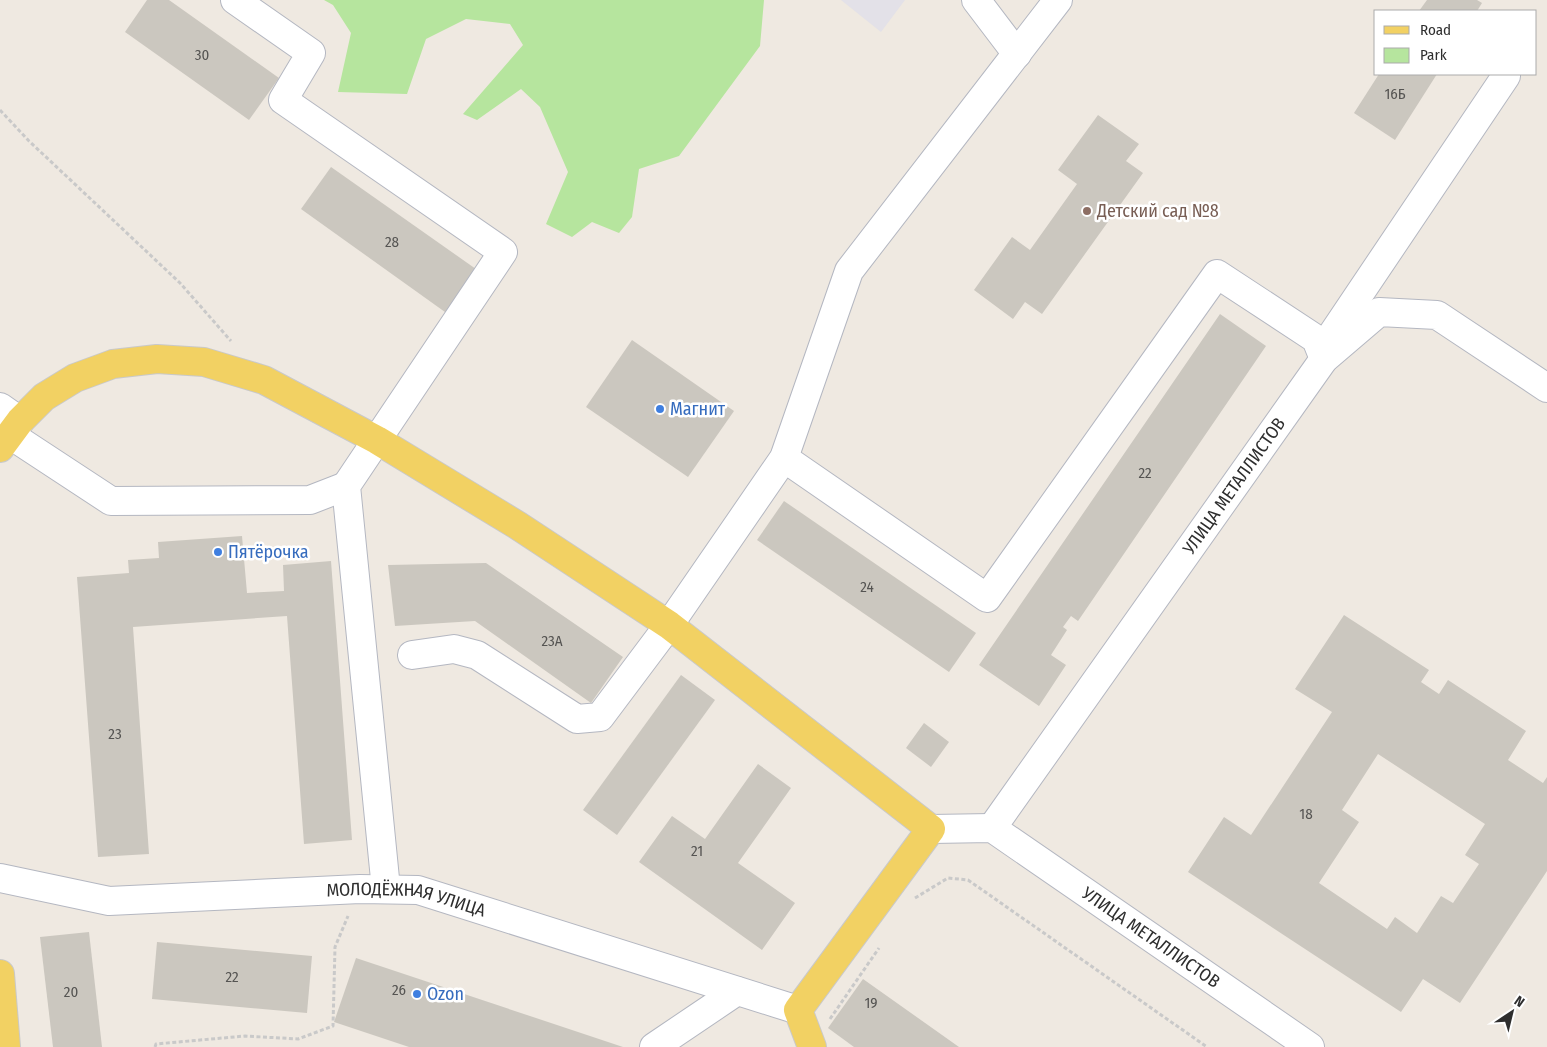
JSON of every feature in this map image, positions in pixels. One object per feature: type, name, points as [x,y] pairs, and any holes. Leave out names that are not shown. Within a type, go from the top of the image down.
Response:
[{"type":"main road","points":[[7,428],[44,397],[74,378],[113,364],[157,359],[204,362],[264,380],[376,440],[517,525],[668,625],[931,829],[798,1010],[812,1047]]},
{"type":"main road","points":[[0,974],[6,1047]]},
{"type":"street","points":[[7,428],[111,501],[310,500],[346,486],[503,252],[283,100],[311,53],[235,0]]},
{"type":"street","points":[[976,0],[1017,54]]},
{"type":"street","points":[[412,654],[454,649],[476,655],[577,719],[600,717],[668,625],[784,458],[849,271],[1058,0]]},
{"type":"street","points":[[1322,355],[1506,76]]},
{"type":"street","points":[[784,458],[987,598],[1217,274],[1316,340],[1322,355]]},
{"type":"street","name":"УЛИЦА МЕТАЛЛИСТОВ","points":[[1310,1047],[992,828],[1322,355],[1378,312],[1437,315],[1547,388]]},
{"type":"street","points":[[346,486],[373,889]]},
{"type":"street","points":[[931,829],[992,828]]},
{"type":"street","name":"МОЛОДЁЖНАЯ УЛИЦА","points":[[0,878],[109,901],[373,889],[418,890],[798,1010]]},
{"type":"street","points":[[654,1047],[737,991]]},
{"type":"path","points":[[0,110],[29,141],[180,283],[232,343]]},
{"type":"path","points":[[909,906],[915,898],[948,878],[968,880],[1207,1047]]},
{"type":"path","points":[[155,1047],[156,1044],[245,1036],[298,1038],[333,1026],[335,947],[373,889]]},
{"type":"path","points":[[829,1020],[881,946]]},
{"type":"shaded area","points":[[841,0],[905,0],[881,32]]},
{"type":"green space","points":[[324,0],[764,0],[760,46],[679,156],[639,169],[632,217],[619,233],[592,222],[572,237],[546,224],[568,172],[540,107],[521,89],[477,120],[463,114],[523,45],[510,24],[466,19],[426,39],[407,94],[338,92],[351,33],[333,5]]},
{"type":"building","points":[[147,0],[169,0],[279,78],[249,120],[125,32]]},
{"type":"building","points":[[1427,0],[1477,0],[1482,3],[1478,10],[1420,10]]},
{"type":"building","points":[[1378,75],[1436,75],[1395,140],[1354,113]]},
{"type":"building","name":"Детский сад №8","points":[[1098,115],[1139,144],[1126,161],[1143,173],[1042,314],[1025,302],[1013,319],[974,290],[1012,237],[1030,250],[1077,184],[1058,170]]},
{"type":"building","points":[[331,167],[483,274],[452,317],[301,209]]},
{"type":"building","points":[[1220,314],[1266,346],[1078,621],[1071,616],[1063,627],[1067,630],[1051,655],[1066,665],[1039,706],[979,665]]},
{"type":"building","name":"Магнит","points":[[632,340],[734,411],[688,477],[586,407]]},
{"type":"building","points":[[784,501],[976,633],[949,672],[757,540]]},
{"type":"building","points":[[242,536],[247,593],[284,591],[283,565],[331,561],[352,840],[304,844],[287,616],[133,627],[149,854],[98,857],[77,577],[129,573],[128,560],[159,558],[158,542]]},
{"type":"building","points":[[486,563],[623,657],[591,703],[475,621],[395,626],[388,565]]},
{"type":"building","points":[[1344,615],[1429,670],[1421,682],[1439,694],[1448,680],[1526,731],[1508,760],[1543,783],[1547,777],[1547,871],[1460,1003],[1423,979],[1401,1012],[1188,872],[1224,817],[1251,835],[1332,712],[1295,689]],"holes":[[[1378,754],[1485,824],[1465,855],[1479,864],[1453,903],[1441,896],[1417,933],[1395,917],[1387,929],[1319,883],[1359,822],[1342,810]]]},
{"type":"building","points":[[681,675],[715,700],[617,835],[583,810]]},
{"type":"building","points":[[924,723],[949,742],[931,767],[906,748]]},
{"type":"building","points":[[758,764],[791,788],[738,863],[795,903],[762,950],[639,862],[672,816],[705,839]]},
{"type":"building","points":[[89,932],[102,1047],[53,1047],[40,937]]},
{"type":"building","points":[[157,942],[312,956],[307,1013],[152,999]]},
{"type":"building","points":[[356,958],[623,1047],[409,1047],[334,1022]]},
{"type":"building","points":[[863,979],[959,1047],[854,1047],[828,1028]]},
{"type":"place","name":"Детский сад №8","points":[[1087,211]]},
{"type":"place","name":"Магнит","points":[[660,409]]},
{"type":"place","name":"Пятёрочка","points":[[218,552]]},
{"type":"place","name":"Ozon","points":[[417,994]]}]
